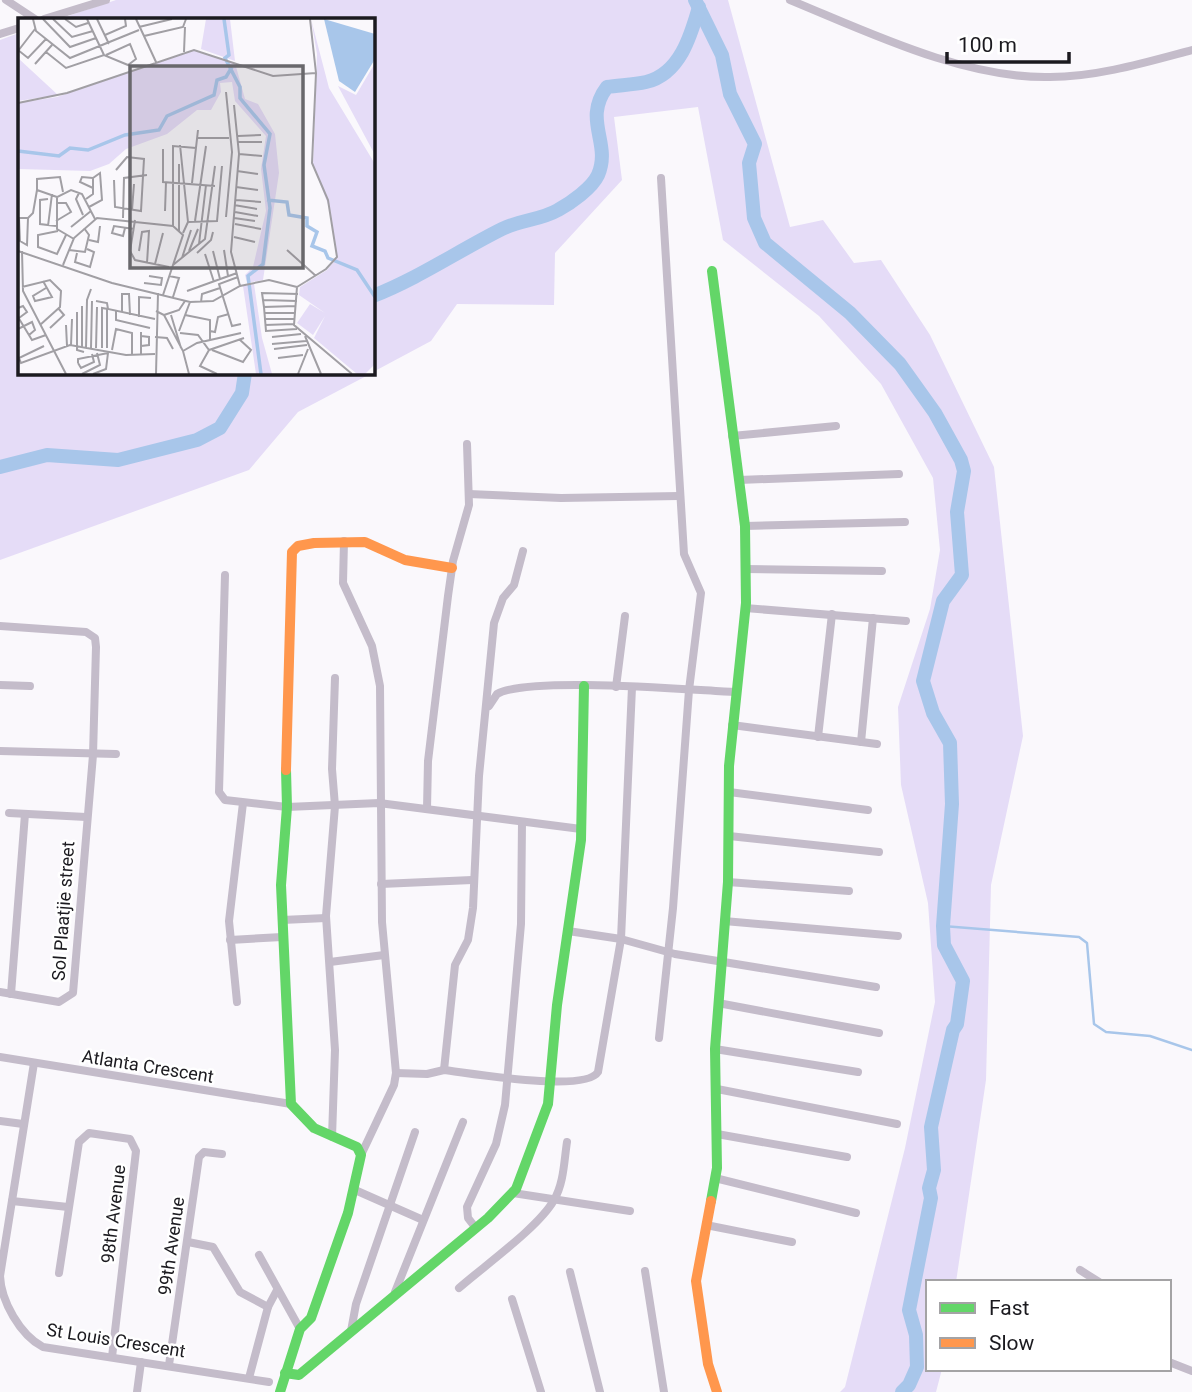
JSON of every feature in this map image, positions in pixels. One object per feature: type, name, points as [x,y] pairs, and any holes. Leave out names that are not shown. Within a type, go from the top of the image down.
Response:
[{"type":"street","points":[[6,0],[33,18]]},
{"type":"street","points":[[47,18],[106,0]]},
{"type":"street","points":[[790,0],[914,49],[982,70],[1010,74],[1050,77],[1085,74],[1192,50]]},
{"type":"street","points":[[0,34],[18,28]]},
{"type":"street","points":[[659,1038],[673,908],[688,690],[702,593],[684,554],[661,178]]},
{"type":"street","points":[[712,271],[745,526],[745,608],[732,725],[728,881],[715,1049],[718,1134],[715,1178],[696,1281],[708,1364],[717,1392]]},
{"type":"street","points":[[732,436],[836,426]]},
{"type":"street","points":[[428,809],[428,761],[452,568],[469,505],[467,443]]},
{"type":"street","points":[[739,480],[900,474]]},
{"type":"street","points":[[469,494],[561,499],[679,496]]},
{"type":"street","points":[[745,526],[905,522]]},
{"type":"street","points":[[280,1392],[300,1329],[311,1318],[355,1190],[361,1155],[394,1085],[396,1073],[384,955],[379,803],[382,755],[378,665],[343,583],[344,541]]},
{"type":"street","points":[[361,1155],[357,1147],[314,1128],[291,1104],[282,920],[287,807],[285,721],[292,552],[305,544],[365,542],[405,560],[452,568]]},
{"type":"street","points":[[444,1070],[455,965],[468,940],[476,814],[494,623],[503,598],[514,585],[523,551]]},
{"type":"street","points":[[745,569],[882,571]]},
{"type":"street","points":[[225,575],[219,792],[225,800],[287,807],[379,803],[581,829]]},
{"type":"street","points":[[745,608],[906,621]]},
{"type":"street","points":[[818,737],[832,614]]},
{"type":"street","points":[[615,687],[625,616]]},
{"type":"street","points":[[861,742],[873,618]]},
{"type":"street","name":"Sol Plaatjie street","points":[[0,626],[86,632],[95,638],[93,755],[73,993],[59,1002],[0,992]]},
{"type":"street","points":[[332,1137],[335,1086],[326,918],[335,806],[332,769],[335,678]]},
{"type":"street","points":[[0,685],[30,686]]},
{"type":"street","points":[[488,708],[497,694],[505,689],[583,686],[735,692]]},
{"type":"street","points":[[285,1373],[299,1375],[513,1193],[548,1104],[581,829],[583,686]]},
{"type":"street","points":[[396,1073],[427,1074],[444,1070],[550,1081],[586,1081],[594,1078],[598,1072],[621,939],[632,687]]},
{"type":"street","points":[[732,725],[877,744]]},
{"type":"street","points":[[0,751],[116,754]]},
{"type":"street","points":[[729,792],[868,810]]},
{"type":"street","points":[[237,1002],[230,940],[232,874],[243,803]]},
{"type":"street","points":[[9,813],[86,817]]},
{"type":"street","points":[[11,994],[26,814]]},
{"type":"street","points":[[475,1227],[468,1218],[467,1207],[496,1144],[505,1105],[521,925],[522,822]]},
{"type":"street","points":[[729,836],[879,852]]},
{"type":"street","points":[[381,884],[472,880]]},
{"type":"street","points":[[728,881],[849,891]]},
{"type":"street","points":[[282,920],[326,918]]},
{"type":"street","points":[[724,921],[898,936]]},
{"type":"street","points":[[568,931],[621,939],[667,952],[876,988]]},
{"type":"street","points":[[230,940],[282,937]]},
{"type":"street","points":[[330,962],[384,955]]},
{"type":"street","points":[[718,1003],[879,1032]]},
{"type":"street","points":[[715,1049],[858,1072]]},
{"type":"street","name":"Atlanta Crescent","points":[[0,1057],[291,1104]]},
{"type":"street","name":"St Louis Crescent","points":[[34,1062],[0,1276],[3,1297],[35,1343],[43,1347],[269,1382]]},
{"type":"street","points":[[718,1089],[897,1124]]},
{"type":"street","points":[[0,1121],[23,1124]]},
{"type":"street","points":[[396,1292],[463,1122]]},
{"type":"street","points":[[351,1331],[356,1304],[392,1206],[415,1132]]},
{"type":"street","name":"98th Avenue","points":[[60,1273],[76,1148],[82,1136],[89,1133],[130,1139],[136,1151],[112,1357]]},
{"type":"street","points":[[718,1134],[846,1157]]},
{"type":"street","points":[[459,1288],[533,1224],[554,1201],[561,1183],[567,1142]]},
{"type":"street","name":"99th Avenue","points":[[169,1365],[199,1157],[204,1152],[222,1154]]},
{"type":"street","points":[[715,1178],[856,1213]]},
{"type":"street","points":[[355,1190],[423,1220]]},
{"type":"street","points":[[513,1193],[629,1211]]},
{"type":"street","points":[[12,1201],[68,1207]]},
{"type":"street","points":[[706,1225],[792,1242]]},
{"type":"street","points":[[188,1242],[213,1247],[240,1292],[268,1307]]},
{"type":"street","points":[[258,1255],[300,1329]]},
{"type":"street","points":[[1080,1270],[1095,1280]]},
{"type":"street","points":[[645,1271],[664,1392]]},
{"type":"street","points":[[570,1272],[600,1392]]},
{"type":"street","points":[[249,1378],[268,1307],[278,1290]]},
{"type":"street","points":[[512,1299],[541,1392]]},
{"type":"street","points":[[137,1392],[141,1362]]},
{"type":"street","points":[[1171,1363],[1192,1371]]},
{"type":"shaded area","points":[[116,0],[728,0],[790,227],[823,220],[854,263],[881,260],[930,335],[994,467],[1023,736],[991,885],[986,1080],[956,1280],[926,1280],[926,1371],[941,1371],[936,1392],[840,1392],[845,1387],[905,1148],[935,1002],[928,903],[901,785],[898,707],[930,609],[940,550],[933,478],[881,384],[819,316],[723,240],[698,107],[614,117],[622,180],[555,253],[554,305],[457,304],[431,341],[374,371],[374,18],[62,18]]},
{"type":"shaded area","points":[[18,33],[18,374],[370,374],[298,412],[249,470],[0,560],[0,40]]},
{"type":"waterway","points":[[695,0],[722,55],[730,94],[755,144],[749,163],[754,218],[765,243],[850,313],[900,364],[935,413],[961,460],[964,471],[957,512],[962,575],[943,601],[923,681],[933,713],[950,743],[952,804],[944,945],[963,981],[957,1024],[953,1030],[931,1127],[934,1170],[929,1188],[931,1198],[909,1310],[916,1335],[917,1367],[909,1385],[902,1392]]},
{"type":"waterway","points":[[374,296],[502,229],[551,213],[586,190],[598,175],[601,163],[597,110],[607,87],[646,82],[668,71],[688,41],[699,7]]},
{"type":"waterway","points":[[0,467],[47,455],[118,460],[197,440],[220,428],[242,393],[245,374]]},
{"type":"waterway","points":[[943,926],[1079,937],[1087,943],[1094,1024],[1106,1032],[1150,1036],[1192,1050]]},
{"type":"traffic: fast","points":[[711,1201],[717,1168],[715,1049],[728,882],[729,766],[746,603],[745,526],[712,271]]},
{"type":"traffic: fast","points":[[285,1373],[299,1375],[488,1218],[516,1189],[548,1104],[557,1005],[581,840],[584,686]]},
{"type":"traffic: fast","points":[[280,1392],[300,1329],[311,1318],[348,1213],[361,1155],[357,1147],[314,1128],[291,1104],[281,885],[287,807],[286,770]]},
{"type":"traffic: slow","points":[[286,770],[292,552],[298,546],[314,543],[365,542],[405,560],[452,568]]},
{"type":"traffic: slow","points":[[711,1201],[696,1281],[708,1364],[717,1392]]}]
